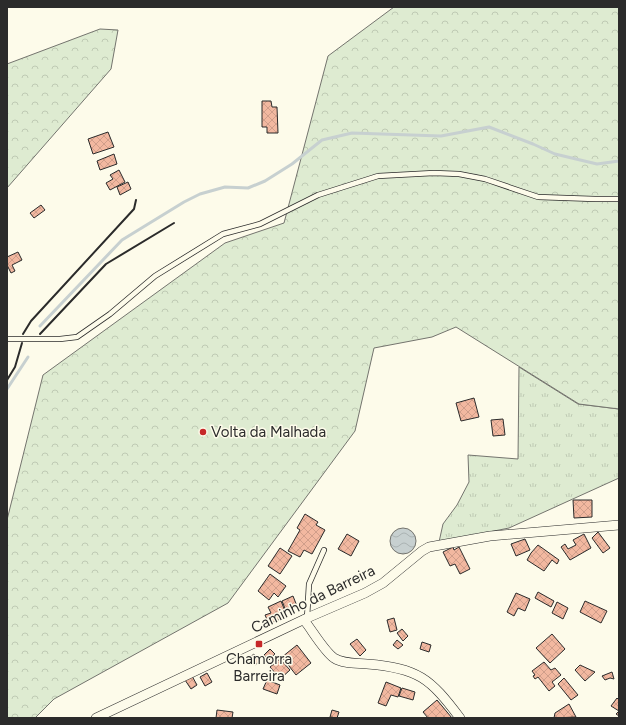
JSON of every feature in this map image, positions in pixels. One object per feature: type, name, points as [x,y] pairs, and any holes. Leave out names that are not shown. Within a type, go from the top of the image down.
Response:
[{"type":"street","name":"Caminho da Barreira","points":[[96,718],[305,619],[365,593],[383,582],[429,547],[490,536],[619,526]]},
{"type":"street","points":[[305,619],[328,652],[335,658],[342,661],[391,666],[407,670],[420,676],[444,697],[460,718]]},
{"type":"lane","points":[[7,339],[60,339],[77,337],[110,314],[155,276],[223,234],[260,224],[318,195],[378,176],[434,173],[459,174],[485,179],[538,197],[619,199]]},
{"type":"lane","points":[[305,619],[309,584],[324,550]]},
{"type":"green space","points":[[394,7],[619,7],[619,409],[579,404],[456,327],[432,337],[374,348],[355,431],[228,603],[54,699],[35,718],[7,718],[7,520],[43,375],[225,243],[284,223],[328,56]]},
{"type":"green space","points":[[100,29],[118,30],[111,69],[7,188],[7,64]]},
{"type":"green space","points":[[519,367],[578,404],[619,409],[619,478],[509,528],[439,542],[443,524],[457,505],[469,482],[468,455],[518,459]]},
{"type":"water","points":[[403,528],[412,532],[416,541],[412,550],[403,554],[394,550],[390,541],[394,532]]},
{"type":"building","points":[[262,101],[271,101],[272,107],[277,107],[278,133],[267,133],[267,127],[262,127]]},
{"type":"building","points":[[108,132],[114,147],[93,154],[88,139]]},
{"type":"building","points":[[114,154],[117,164],[100,170],[97,161]]},
{"type":"building","points":[[119,170],[125,182],[110,190],[106,183],[113,179],[110,175]]},
{"type":"building","points":[[128,182],[131,189],[120,195],[117,187]]},
{"type":"building","points":[[41,205],[45,210],[34,218],[30,213]]},
{"type":"building","points":[[18,252],[22,260],[12,265],[15,271],[11,273],[7,265],[7,257]]},
{"type":"building","points":[[474,398],[479,417],[461,421],[456,403]]},
{"type":"building","points":[[503,419],[505,435],[493,436],[491,420]]},
{"type":"building","points":[[573,500],[592,500],[592,517],[574,518]]},
{"type":"building","points":[[305,514],[318,522],[316,525],[325,530],[312,554],[304,550],[300,557],[288,551],[300,530],[297,528]]},
{"type":"building","points":[[598,532],[610,548],[603,553],[592,538]]},
{"type":"building","points":[[347,534],[359,541],[351,556],[338,549]]},
{"type":"building","points":[[584,534],[591,548],[570,560],[561,547],[565,544],[568,549],[576,545],[573,540]]},
{"type":"building","points":[[525,539],[530,550],[516,556],[511,544]]},
{"type":"building","points":[[538,545],[559,560],[557,564],[552,560],[544,571],[527,560]]},
{"type":"building","points":[[453,547],[454,550],[459,547],[470,569],[460,574],[455,564],[450,566],[443,552]]},
{"type":"building","points":[[280,548],[292,556],[280,574],[268,566]]},
{"type":"building","points":[[270,574],[286,586],[278,597],[274,593],[269,600],[258,591]]},
{"type":"building","points":[[538,592],[554,601],[551,607],[535,598]]},
{"type":"building","points":[[516,593],[530,599],[525,611],[518,608],[514,616],[507,612]]},
{"type":"building","points":[[293,596],[297,606],[286,611],[282,601]]},
{"type":"building","points":[[281,601],[287,616],[269,624],[265,615],[271,613],[268,607]]},
{"type":"building","points":[[585,601],[607,611],[601,623],[580,612]]},
{"type":"building","points":[[557,602],[568,608],[563,619],[552,613]]},
{"type":"building","points":[[394,618],[397,630],[390,632],[387,620]]},
{"type":"building","points":[[402,629],[408,636],[403,641],[397,633]]},
{"type":"building","points":[[552,634],[565,649],[550,663],[536,648]]},
{"type":"building","points":[[357,639],[366,650],[360,656],[350,644]]},
{"type":"building","points":[[397,640],[403,645],[398,649],[393,645]]},
{"type":"building","points":[[422,642],[431,645],[429,652],[420,649]]},
{"type":"building","points":[[297,645],[311,663],[296,675],[282,657]]},
{"type":"building","points":[[270,649],[275,654],[269,660],[264,655]]},
{"type":"building","points":[[254,654],[260,661],[255,665],[250,657]]},
{"type":"building","points":[[280,659],[290,670],[280,679],[270,667]]},
{"type":"building","points":[[544,662],[551,670],[555,668],[561,675],[552,682],[555,686],[549,691],[538,677],[535,679],[533,676],[535,675],[532,671]]},
{"type":"building","points":[[580,665],[595,672],[585,681],[575,670]]},
{"type":"building","points":[[612,672],[614,679],[610,678],[605,680],[602,676]]},
{"type":"building","points":[[207,673],[212,682],[205,686],[200,677]]},
{"type":"building","points":[[192,676],[197,685],[191,689],[185,680]]},
{"type":"building","points":[[564,678],[578,695],[571,700],[558,684]]},
{"type":"building","points":[[267,680],[280,685],[277,694],[263,689]]},
{"type":"building","points":[[386,682],[401,688],[398,697],[391,695],[386,706],[378,703]]},
{"type":"building","points":[[402,688],[415,692],[413,700],[399,696]]},
{"type":"building","points":[[617,698],[619,700],[619,711],[611,706]]},
{"type":"building","points":[[437,700],[452,718],[428,718],[423,712]]},
{"type":"building","points":[[569,704],[576,717],[554,718],[555,713]]},
{"type":"building","points":[[217,710],[233,712],[232,718],[216,718]]},
{"type":"building","points":[[332,710],[339,712],[337,718],[330,717]]},
{"type":"waterway","points":[[40,326],[122,240],[184,202],[200,194],[225,187],[248,188],[265,181],[292,164],[322,140],[352,133],[441,136],[489,127],[555,154],[597,164],[619,161]]},
{"type":"waterway","points":[[7,389],[28,357]]},
{"type":"wall","points":[[23,334],[31,321],[134,209],[136,200]]},
{"type":"wall","points":[[40,334],[106,264],[174,223]]},
{"type":"wall","points":[[7,380],[15,367],[22,343]]},
{"type":"place","name":"Volta da Malhada","points":[[203,432]]},
{"type":"place","name":"Chamorra Barreira","points":[[259,644]]}]
